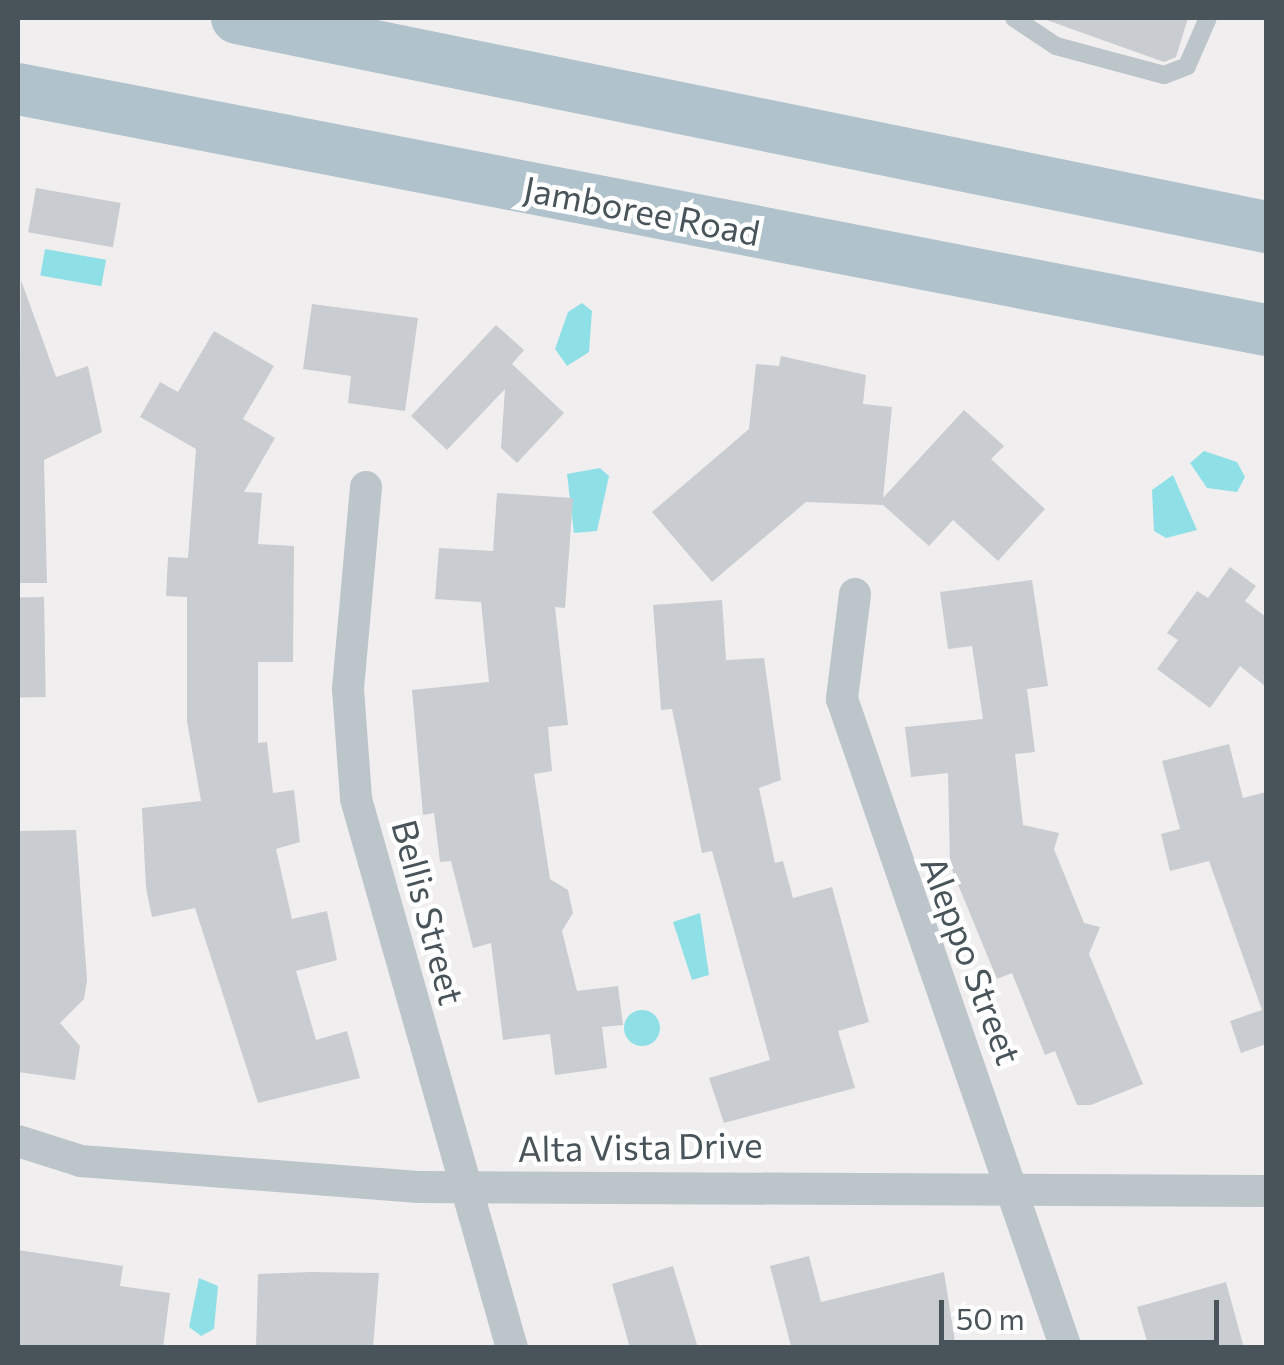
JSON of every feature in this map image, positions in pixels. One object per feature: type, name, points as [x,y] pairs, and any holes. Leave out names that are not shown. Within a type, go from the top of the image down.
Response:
[{"type":"main road","points":[[238,18],[1266,228]]},
{"type":"main road","name":"Jamboree Road","points":[[18,89],[1266,330]]},
{"type":"street","name":"Bellis Street","points":[[366,486],[348,690],[356,798],[512,1348]]},
{"type":"street","name":"Aleppo Street","points":[[856,594],[842,699],[874,812],[1014,1182],[1066,1348]]},
{"type":"street","name":"Alta Vista Drive","points":[[18,1141],[81,1160],[466,1188],[1014,1182],[1266,1191]]},
{"type":"lane","points":[[1014,18],[1056,46],[1164,75],[1187,66],[1208,18]]},
{"type":"water","points":[[45,249],[106,260],[101,286],[40,276]]},
{"type":"water","points":[[582,303],[592,311],[589,352],[567,366],[555,349],[568,312]]},
{"type":"water","points":[[1204,451],[1237,462],[1245,477],[1237,492],[1207,488],[1190,463]]},
{"type":"water","points":[[600,468],[609,476],[597,531],[574,533],[567,474]]},
{"type":"water","points":[[1173,475],[1197,530],[1166,538],[1154,531],[1152,490]]},
{"type":"water","points":[[700,913],[709,975],[692,980],[673,922]]},
{"type":"water","points":[[642,1010],[655,1015],[660,1028],[655,1041],[642,1046],[629,1041],[624,1028],[629,1015]]},
{"type":"water","points":[[199,1278],[218,1286],[214,1329],[201,1336],[189,1327]]},
{"type":"building","points":[[1041,18],[1188,18],[1176,57],[1164,62]]},
{"type":"building","points":[[36,188],[121,203],[113,247],[28,232]]},
{"type":"building","points":[[21,280],[56,377],[88,366],[102,432],[44,460],[47,583],[18,583]]},
{"type":"building","points":[[312,304],[418,318],[405,411],[348,403],[351,376],[303,369]]},
{"type":"building","points":[[496,325],[524,350],[512,364],[564,413],[517,463],[501,448],[505,389],[447,450],[411,416]]},
{"type":"building","points":[[214,331],[274,366],[243,419],[275,438],[244,492],[262,493],[258,544],[294,546],[293,662],[258,662],[258,743],[267,742],[273,793],[294,790],[300,842],[276,849],[292,919],[327,911],[337,960],[296,971],[316,1040],[347,1031],[360,1078],[258,1103],[195,908],[152,917],[146,888],[142,808],[201,801],[187,721],[187,597],[166,596],[168,557],[188,558],[196,449],[140,417],[160,382],[178,392]]},
{"type":"building","points":[[781,356],[866,375],[863,404],[892,407],[883,498],[964,410],[1004,446],[991,459],[1045,509],[998,561],[953,520],[929,546],[883,505],[806,502],[712,582],[652,512],[749,429],[756,364],[779,366]]},
{"type":"building","points":[[497,493],[573,498],[565,608],[555,607],[568,725],[548,727],[552,771],[534,774],[550,879],[568,890],[573,913],[562,931],[577,991],[618,986],[623,1025],[602,1027],[607,1068],[555,1075],[550,1034],[503,1040],[491,943],[473,948],[451,861],[440,862],[434,813],[423,815],[412,690],[489,682],[481,602],[435,599],[439,548],[493,551]]},
{"type":"building","points":[[1230,567],[1256,586],[1245,601],[1266,617],[1266,687],[1240,666],[1210,708],[1157,669],[1178,640],[1167,633],[1197,591],[1208,598]]},
{"type":"building","points":[[1032,580],[1048,686],[1027,689],[1035,752],[1015,754],[1023,825],[1059,833],[1054,849],[1084,923],[1100,927],[1089,954],[1143,1084],[1091,1105],[1077,1105],[1055,1051],[1045,1055],[1012,973],[997,979],[950,865],[948,773],[911,777],[905,727],[983,719],[972,646],[948,649],[940,592]]},
{"type":"building","points":[[18,597],[44,597],[46,697],[20,697]]},
{"type":"building","points":[[722,600],[726,660],[764,658],[781,780],[759,788],[775,863],[783,861],[793,898],[832,887],[869,1022],[838,1031],[855,1088],[724,1123],[709,1078],[770,1060],[712,851],[702,853],[672,709],[661,710],[653,605]]},
{"type":"building","points":[[1229,744],[1243,798],[1266,792],[1266,1044],[1241,1053],[1230,1021],[1262,1010],[1209,861],[1170,871],[1161,834],[1180,829],[1162,761]]},
{"type":"building","points":[[76,830],[87,980],[84,999],[60,1023],[80,1046],[75,1080],[18,1072],[18,831]]},
{"type":"building","points":[[18,1250],[123,1266],[120,1286],[170,1293],[163,1348],[18,1348]]},
{"type":"building","points":[[809,1256],[821,1302],[944,1272],[956,1348],[791,1346],[770,1266]]},
{"type":"building","points":[[673,1266],[698,1348],[630,1348],[612,1284]]},
{"type":"building","points":[[379,1273],[373,1348],[256,1348],[258,1274]]},
{"type":"building","points":[[1226,1282],[1244,1348],[1149,1348],[1137,1307]]}]
